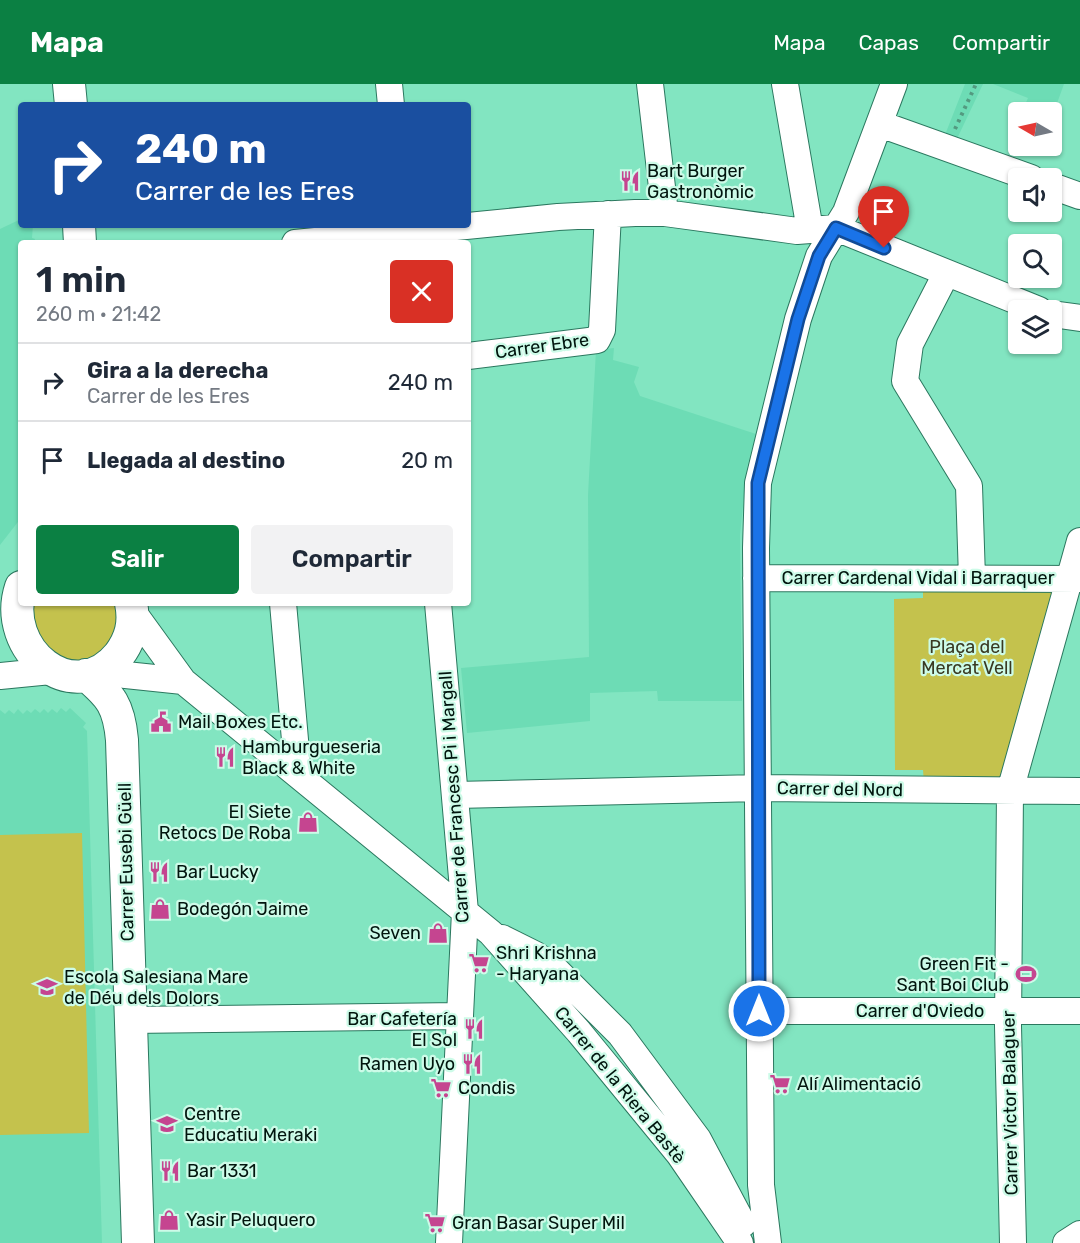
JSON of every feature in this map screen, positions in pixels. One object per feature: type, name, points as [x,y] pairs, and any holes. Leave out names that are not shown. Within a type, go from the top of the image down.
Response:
[{"type":"street","points":[[69,84],[70,102]]},
{"type":"street","points":[[389,84],[392,102]]},
{"type":"street","points":[[650,84],[665,213]]},
{"type":"street","points":[[785,84],[810,230]]},
{"type":"street","points":[[768,1243],[761,1185],[760,788],[756,578],[758,483],[798,319],[819,256],[846,212],[894,84]]},
{"type":"street","points":[[880,124],[1008,170]]},
{"type":"street","points":[[1062,190],[1080,196]]},
{"type":"street","points":[[471,227],[608,214],[665,213],[797,231],[836,228],[1013,300]]},
{"type":"street","name":"Carrer Ebre","points":[[471,356],[597,340],[602,330],[608,214]]},
{"type":"street","points":[[328,240],[459,228]]},
{"type":"street","points":[[946,274],[910,344],[905,381],[969,486],[972,578]]},
{"type":"street","points":[[1062,315],[1080,318]]},
{"type":"street","name":"Carrer Victor Balaguer","points":[[1013,1243],[1008,1012],[1010,791],[1075,579],[1080,541]]},
{"type":"street","name":"Carrer Cardenal Vidal i Barraquer","points":[[756,578],[1075,579]]},
{"type":"street","points":[[0,598],[18,584]]},
{"type":"street","points":[[18,592],[13,616],[16,635],[25,653],[40,666],[58,675],[92,673],[183,681]]},
{"type":"street","points":[[282,606],[298,774]]},
{"type":"street","name":"Carrer de Francesc Pi i Margall","points":[[438,606],[465,912],[449,1243]]},
{"type":"street","points":[[92,673],[113,661],[126,645],[133,626],[132,607]]},
{"type":"street","name":"Carrer de la Riera Bastè","points":[[132,607],[183,681],[491,933],[579,1032],[679,1154],[740,1243]]},
{"type":"street","points":[[0,676],[51,671]]},
{"type":"street","name":"Carrer Eusebi Güell","points":[[92,673],[107,692],[120,721],[138,1243]]},
{"type":"street","name":"Carrer del Nord","points":[[456,795],[760,788],[1080,791]]},
{"type":"street","name":"Carrer de la Riera Bastè","points":[[491,933],[536,955],[554,968],[620,1034],[698,1139],[752,1243]]},
{"type":"street","name":"Carrer d'Oviedo","points":[[759,1011],[1080,1011]]},
{"type":"street","points":[[129,1020],[460,1016]]},
{"type":"street","points":[[1066,1243],[1080,1234]]},
{"type":"path","points":[[946,148],[976,84]]},
{"type":"shaded area","points":[[965,84],[983,84],[954,145],[943,140]]},
{"type":"shaded area","points":[[993,84],[1064,84],[1057,102],[1026,102],[1028,98]]},
{"type":"shaded area","points":[[18,220],[18,228],[33,228],[32,238],[35,239],[18,240],[18,522],[0,545],[0,229]]},
{"type":"shaded area","points":[[614,348],[613,360],[639,367],[634,382],[640,396],[756,434],[747,467],[740,535],[742,701],[658,701],[657,691],[590,693],[590,721],[467,733],[461,668],[589,657],[588,495],[596,350]]},
{"type":"shaded area","name":"Escola Salesiana Mare de Déu dels Dolors","points":[[61,708],[66,712],[70,708],[86,723],[83,727],[87,731],[102,1243],[0,1243],[0,710],[5,714],[9,710],[14,714],[18,709],[23,714],[27,710],[31,713],[35,709],[40,713],[44,709],[48,713],[52,709],[57,713]]},
{"type":"green space","name":"Plaça del Mercat Vell","points":[[1064,583],[1007,779],[924,783],[923,770],[895,770],[894,599],[923,598],[923,584]]},
{"type":"green space","points":[[23,606],[121,606],[118,639],[88,665],[48,663]]},
{"type":"green space","points":[[82,833],[89,1133],[0,1135],[0,835]]},
{"type":"place","name":"Bart Burger Gastronòmic","points":[[630,181]]},
{"type":"place","name":"Mail Boxes Etc.","points":[[161,722]]},
{"type":"place","name":"Hamburgueseria Black & White","points":[[225,757]]},
{"type":"place","name":"El Siete Retocs De Roba","points":[[308,822]]},
{"type":"place","name":"Bar Lucky","points":[[159,872]]},
{"type":"place","name":"Bodegón Jaime","points":[[160,909]]},
{"type":"place","name":"Seven","points":[[438,933]]},
{"type":"place","name":"Shri Krishna - Haryana","points":[[479,963]]},
{"type":"place","name":"Green Fit - Sant Boi Club","points":[[1026,974]]},
{"type":"place","name":"Escola Salesiana Mare de Déu dels Dolors","points":[[47,987]]},
{"type":"place","name":"Bar Cafetería El Sol","points":[[474,1029]]},
{"type":"place","name":"Ramen Uyo","points":[[472,1064]]},
{"type":"place","name":"Alí Alimentació","points":[[780,1084]]},
{"type":"place","name":"Condis","points":[[441,1088]]},
{"type":"place","name":"Centre Educatiu Meraki","points":[[167,1124]]},
{"type":"place","name":"Bar 1331","points":[[170,1171]]},
{"type":"place","name":"Yasir Peluquero","points":[[169,1220]]},
{"type":"place","name":"Gran Basar Super Mil","points":[[435,1223]]},
{"type":"route","points":[[759,1011],[760,788],[756,548],[758,483],[798,319],[819,256],[836,228],[884,248]]}]
